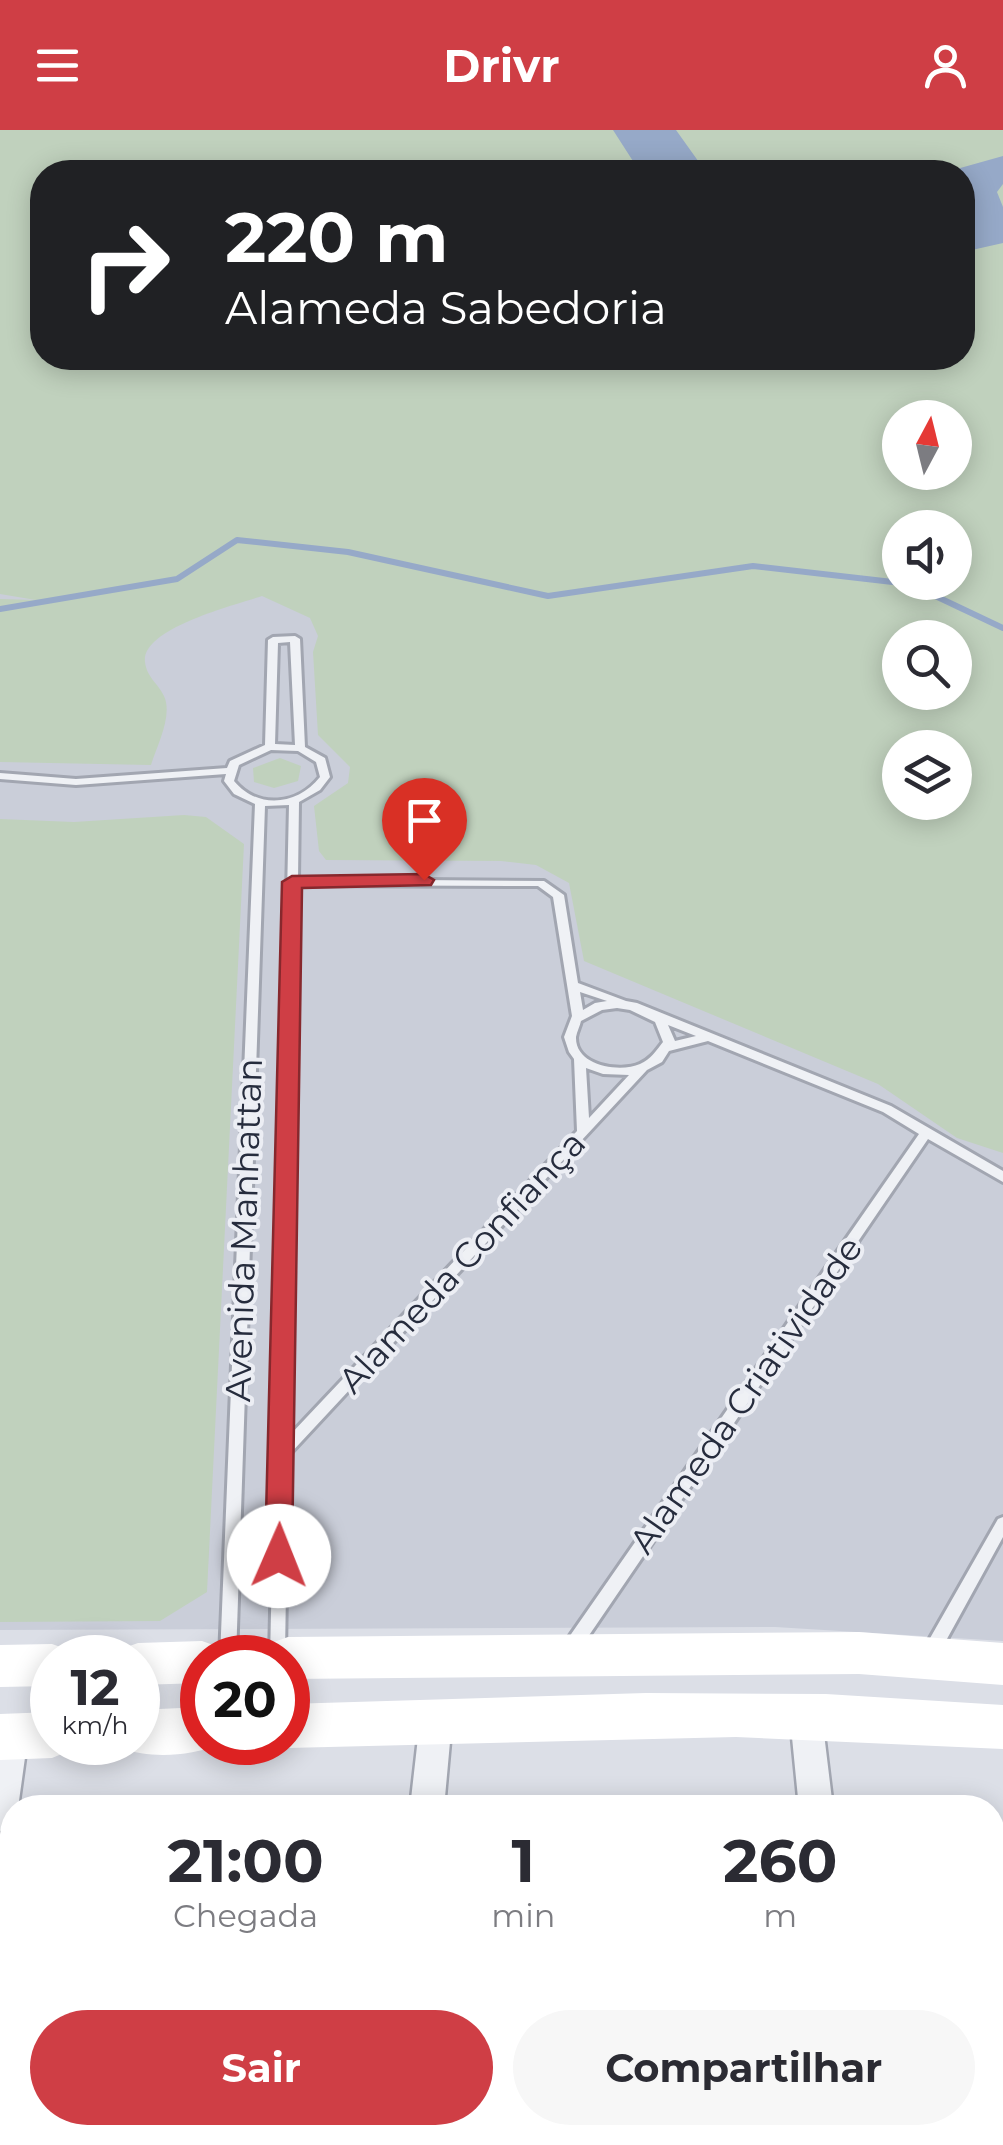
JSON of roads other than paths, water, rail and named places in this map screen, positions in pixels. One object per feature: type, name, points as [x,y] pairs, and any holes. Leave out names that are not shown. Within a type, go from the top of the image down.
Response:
[{"type":"street","points":[[310,1658],[929,1656],[1003,1664]]},
{"type":"street","points":[[0,1666],[30,1665]]},
{"type":"street","points":[[806,1717],[815,1795]]},
{"type":"street","points":[[310,1725],[436,1720],[806,1717],[1003,1728]]},
{"type":"street","points":[[429,1795],[436,1720]]},
{"type":"street","points":[[6,1795],[22,1736]]},
{"type":"lane","points":[[270,746],[273,640],[295,639],[300,748]]},
{"type":"lane","points":[[0,776],[93,782],[229,772],[244,755],[270,746],[300,748],[321,760],[326,777],[320,787],[294,801],[260,802],[234,791],[229,772]]},
{"type":"lane","name":"Avenida Manhattan","points":[[277,1635],[294,801]]},
{"type":"lane","name":"Avenida Manhattan","points":[[229,1635],[260,802]]},
{"type":"lane","points":[[292,882],[522,880],[540,883],[558,895],[578,1017],[569,1040],[580,1058],[583,1133]]},
{"type":"lane","points":[[574,986],[711,1036],[886,1108],[1003,1177]]},
{"type":"lane","points":[[578,1017],[599,1006],[633,1006]]},
{"type":"lane","points":[[580,1058],[610,1072],[642,1069],[656,1062],[667,1047],[667,1030],[648,1012]]},
{"type":"lane","points":[[667,1047],[711,1036]]},
{"type":"lane","name":"Alameda Confiança","points":[[281,1454],[642,1069]]},
{"type":"lane","name":"Alameda Criatividade","points":[[565,1657],[926,1133]]},
{"type":"lane","points":[[929,1656],[1003,1524]]},
{"type":"water","points":[[613,130],[676,130],[697,160],[632,160]]},
{"type":"water","points":[[1003,156],[1003,184],[997,192],[1003,207],[1003,243],[975,249],[975,164]]},
{"type":"waterway","points":[[0,609],[177,579],[237,540],[348,552],[548,596],[753,566],[910,584],[1003,628]]}]
